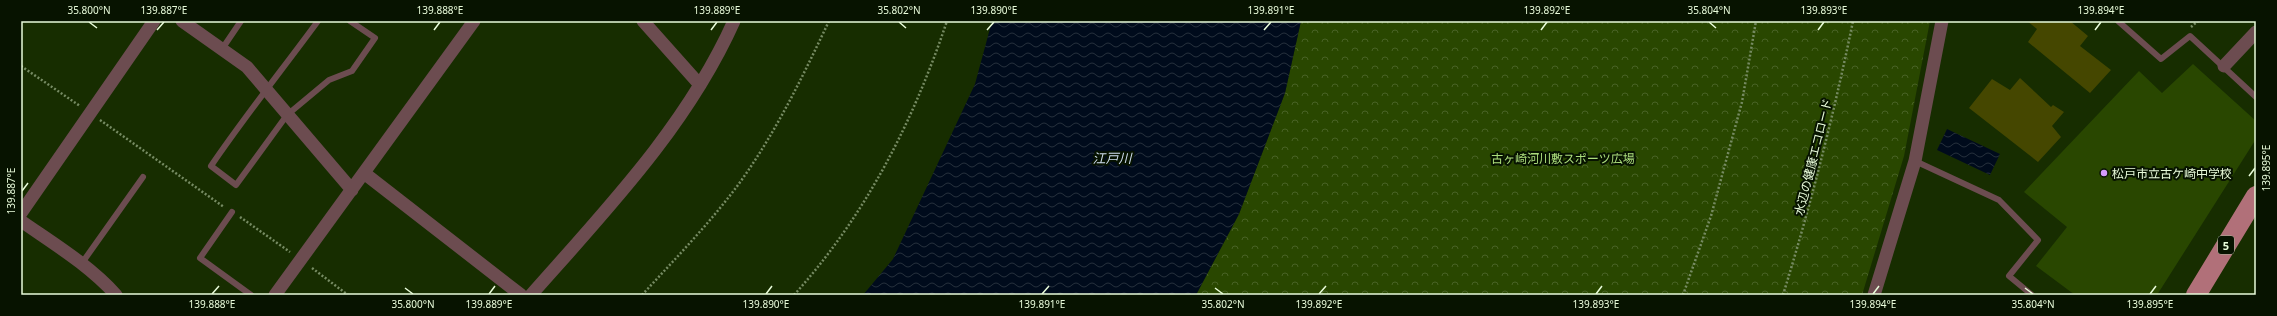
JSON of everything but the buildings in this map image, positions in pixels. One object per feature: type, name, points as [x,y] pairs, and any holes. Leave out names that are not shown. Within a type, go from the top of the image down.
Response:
[{"type":"main road","name":"5","points":[[2196,295],[2256,196]]},
{"type":"street","points":[[21,213],[154,21]]},
{"type":"street","points":[[182,21],[247,67],[352,190]]},
{"type":"street","points":[[643,21],[700,86]]},
{"type":"street","points":[[531,295],[657,148],[700,86],[734,21]]},
{"type":"street","points":[[1874,295],[1915,161],[1942,21]]},
{"type":"street","points":[[275,295],[352,190],[471,22]]},
{"type":"street","points":[[2224,66],[2256,32]]},
{"type":"street","points":[[364,173],[521,295]]},
{"type":"street","points":[[21,221],[82,263],[104,281],[116,295]]},
{"type":"lane","points":[[222,49],[241,21]]},
{"type":"lane","points":[[318,21],[246,116],[211,166],[236,185],[287,115],[329,80],[352,71],[375,38],[350,21]]},
{"type":"lane","points":[[2118,21],[2161,59],[2190,36],[2256,96]]},
{"type":"lane","points":[[1915,161],[1999,200],[2038,240],[2009,276],[2032,295]]},
{"type":"lane","points":[[82,263],[143,177]]},
{"type":"lane","points":[[232,212],[200,258],[251,295]]},
{"type":"path","points":[[642,295],[714,215],[761,151],[793,98],[829,21]]},
{"type":"path","points":[[794,295],[843,233],[872,190],[899,142],[920,95],[947,21]]},
{"type":"path","points":[[1683,295],[1711,216],[1742,102],[1756,21]]},
{"type":"path","name":"水辺の健康エコロード","points":[[1784,295],[1808,213],[1834,113],[1853,21]]},
{"type":"path","points":[[21,66],[301,260],[348,295]]},
{"type":"green space","name":"古ヶ崎河川敷スポーツ広場","points":[[1301,21],[1930,21],[1904,156],[1862,295],[1196,295],[1239,214],[1285,93]]},
{"type":"green space","points":[[2193,64],[2256,121],[2256,139],[2157,295],[2075,295],[2036,266],[2067,227],[2024,192],[2139,71],[2162,93]]},
{"type":"water","name":"江戸川","points":[[992,21],[1301,21],[1285,93],[1239,214],[1196,295],[863,295],[893,259],[975,84]]},
{"type":"water","points":[[1947,129],[2000,154],[1990,175],[1937,150]]},
{"type":"place","name":"松戸市立古ケ崎中学校","points":[[2104,173]]}]
